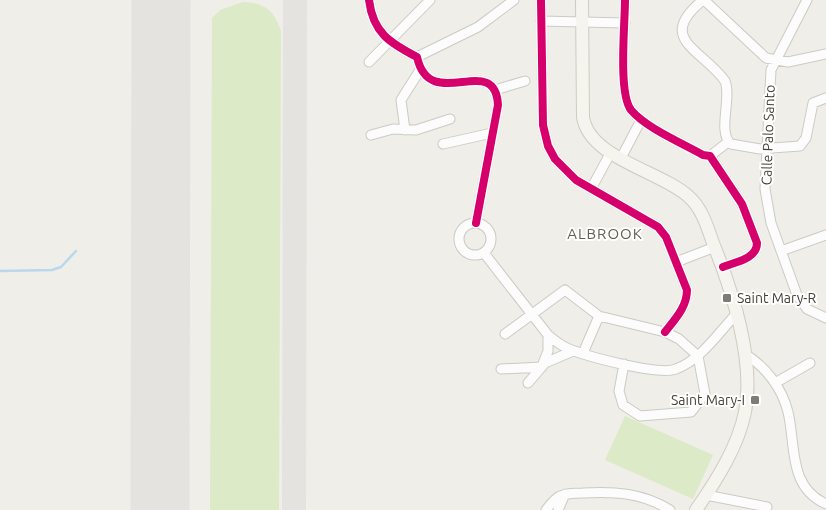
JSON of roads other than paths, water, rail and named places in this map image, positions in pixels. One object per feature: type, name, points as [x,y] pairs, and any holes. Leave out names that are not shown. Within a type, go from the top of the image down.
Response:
[{"type":"main road","points":[[582,0],[584,123],[593,140],[690,198],[702,215],[738,312],[745,354],[747,392],[743,422],[729,456],[696,510]]},
{"type":"street","points":[[370,0],[371,13],[378,30],[389,41],[417,57],[420,70],[441,84],[475,80],[486,83],[495,90],[498,105],[476,223]]},
{"type":"street","points":[[368,62],[430,0]]},
{"type":"street","points":[[417,57],[478,27],[514,0]]},
{"type":"street","points":[[541,0],[543,125],[548,146],[566,171],[592,189],[658,227],[666,237],[687,290],[687,298],[684,306],[665,332]]},
{"type":"street","points":[[625,0],[625,97],[630,108],[641,120],[703,155],[710,156],[728,142]]},
{"type":"street","points":[[826,54],[788,62],[774,61],[756,51],[703,0],[688,12],[682,23],[681,31],[686,41],[726,81],[725,134],[728,142],[735,146],[766,149],[792,148],[803,143],[811,108],[817,101],[826,98]]},
{"type":"street","name":"Calle Palo Santo","points":[[807,0],[771,70],[766,149],[766,201],[781,251],[801,302],[814,314],[826,318]]},
{"type":"street","points":[[541,21],[625,24]]},
{"type":"street","points":[[404,130],[400,100],[420,70]]},
{"type":"street","points":[[495,90],[525,81]]},
{"type":"street","points":[[371,135],[394,129],[416,130],[450,119]]},
{"type":"street","points":[[592,189],[641,120]]},
{"type":"street","points":[[443,144],[492,133]]},
{"type":"street","points":[[710,156],[742,204],[757,243],[752,255],[722,267]]},
{"type":"street","points":[[476,223],[486,227],[491,235],[490,245],[484,253],[474,255],[464,251],[459,241],[462,230],[466,226],[476,223]]},
{"type":"street","points":[[781,251],[826,235]]},
{"type":"street","points":[[676,262],[715,247]]},
{"type":"street","points":[[484,253],[548,335],[573,351],[624,364],[660,372],[675,370],[698,356],[738,312]]},
{"type":"street","points":[[505,334],[565,290],[599,316],[665,332],[679,339],[698,356],[705,394],[691,412],[640,416],[623,405],[619,391],[624,364]]},
{"type":"street","points":[[583,353],[599,316]]},
{"type":"street","points":[[542,367],[548,351],[548,335]]},
{"type":"street","points":[[528,383],[542,367],[555,358],[573,351]]},
{"type":"street","points":[[745,354],[756,361],[775,383],[788,412],[799,479],[809,493],[826,504]]},
{"type":"street","points":[[775,383],[810,363]]},
{"type":"street","points":[[501,369],[542,367]]},
{"type":"street","points":[[546,510],[557,498],[565,494],[607,491],[634,494],[659,503],[670,510]]},
{"type":"street","points":[[558,510],[565,494]]},
{"type":"street","points":[[706,495],[767,506]]},
{"type":"waterway","points":[[0,271],[52,270],[61,267],[76,251]]},
{"type":"place","name":"Saint Mary-R","points":[[727,298]]},
{"type":"place","name":"Saint Mary-I","points":[[755,400]]},
{"type":"district","name":"ALBROOK","points":[[605,233]]}]
